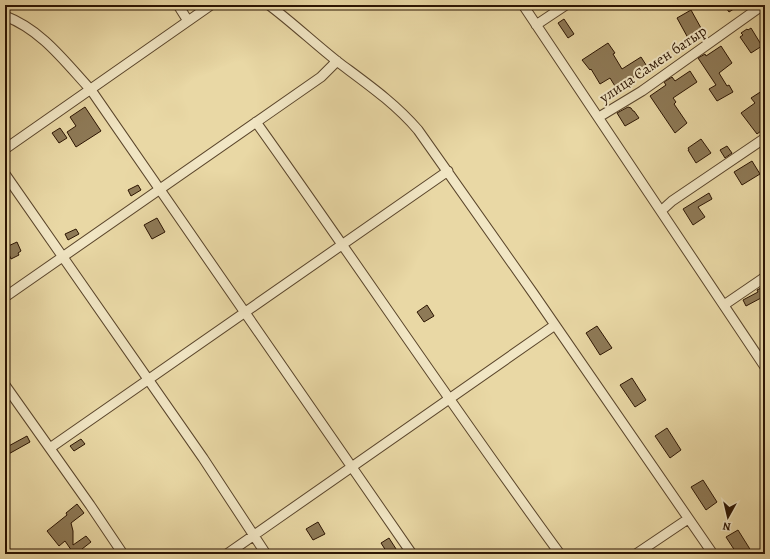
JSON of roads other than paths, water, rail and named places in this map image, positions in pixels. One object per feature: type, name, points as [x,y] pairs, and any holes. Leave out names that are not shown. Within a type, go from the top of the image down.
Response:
[{"type":"street","points":[[178,5],[188,21]]},
{"type":"street","points":[[5,149],[211,5]]},
{"type":"street","points":[[269,5],[406,116],[418,130],[448,171],[713,554]]},
{"type":"street","points":[[523,5],[765,367]]},
{"type":"street","points":[[536,26],[566,5]]},
{"type":"street","name":"улица Самен батыр","points":[[598,117],[642,91],[763,5]]},
{"type":"street","points":[[5,16],[25,26],[43,39],[60,55],[91,90],[158,189],[412,554]]},
{"type":"street","points":[[5,297],[158,189],[321,77],[337,61]]},
{"type":"street","points":[[256,122],[344,245],[448,399],[560,554]]},
{"type":"street","points":[[661,211],[672,201],[765,138]]},
{"type":"street","points":[[50,448],[344,245],[448,171]]},
{"type":"street","points":[[5,174],[203,458],[266,554]]},
{"type":"street","points":[[724,305],[765,277]]},
{"type":"street","points":[[227,554],[555,325]]},
{"type":"street","points":[[5,385],[123,554]]},
{"type":"street","points":[[636,554],[688,519]]}]
